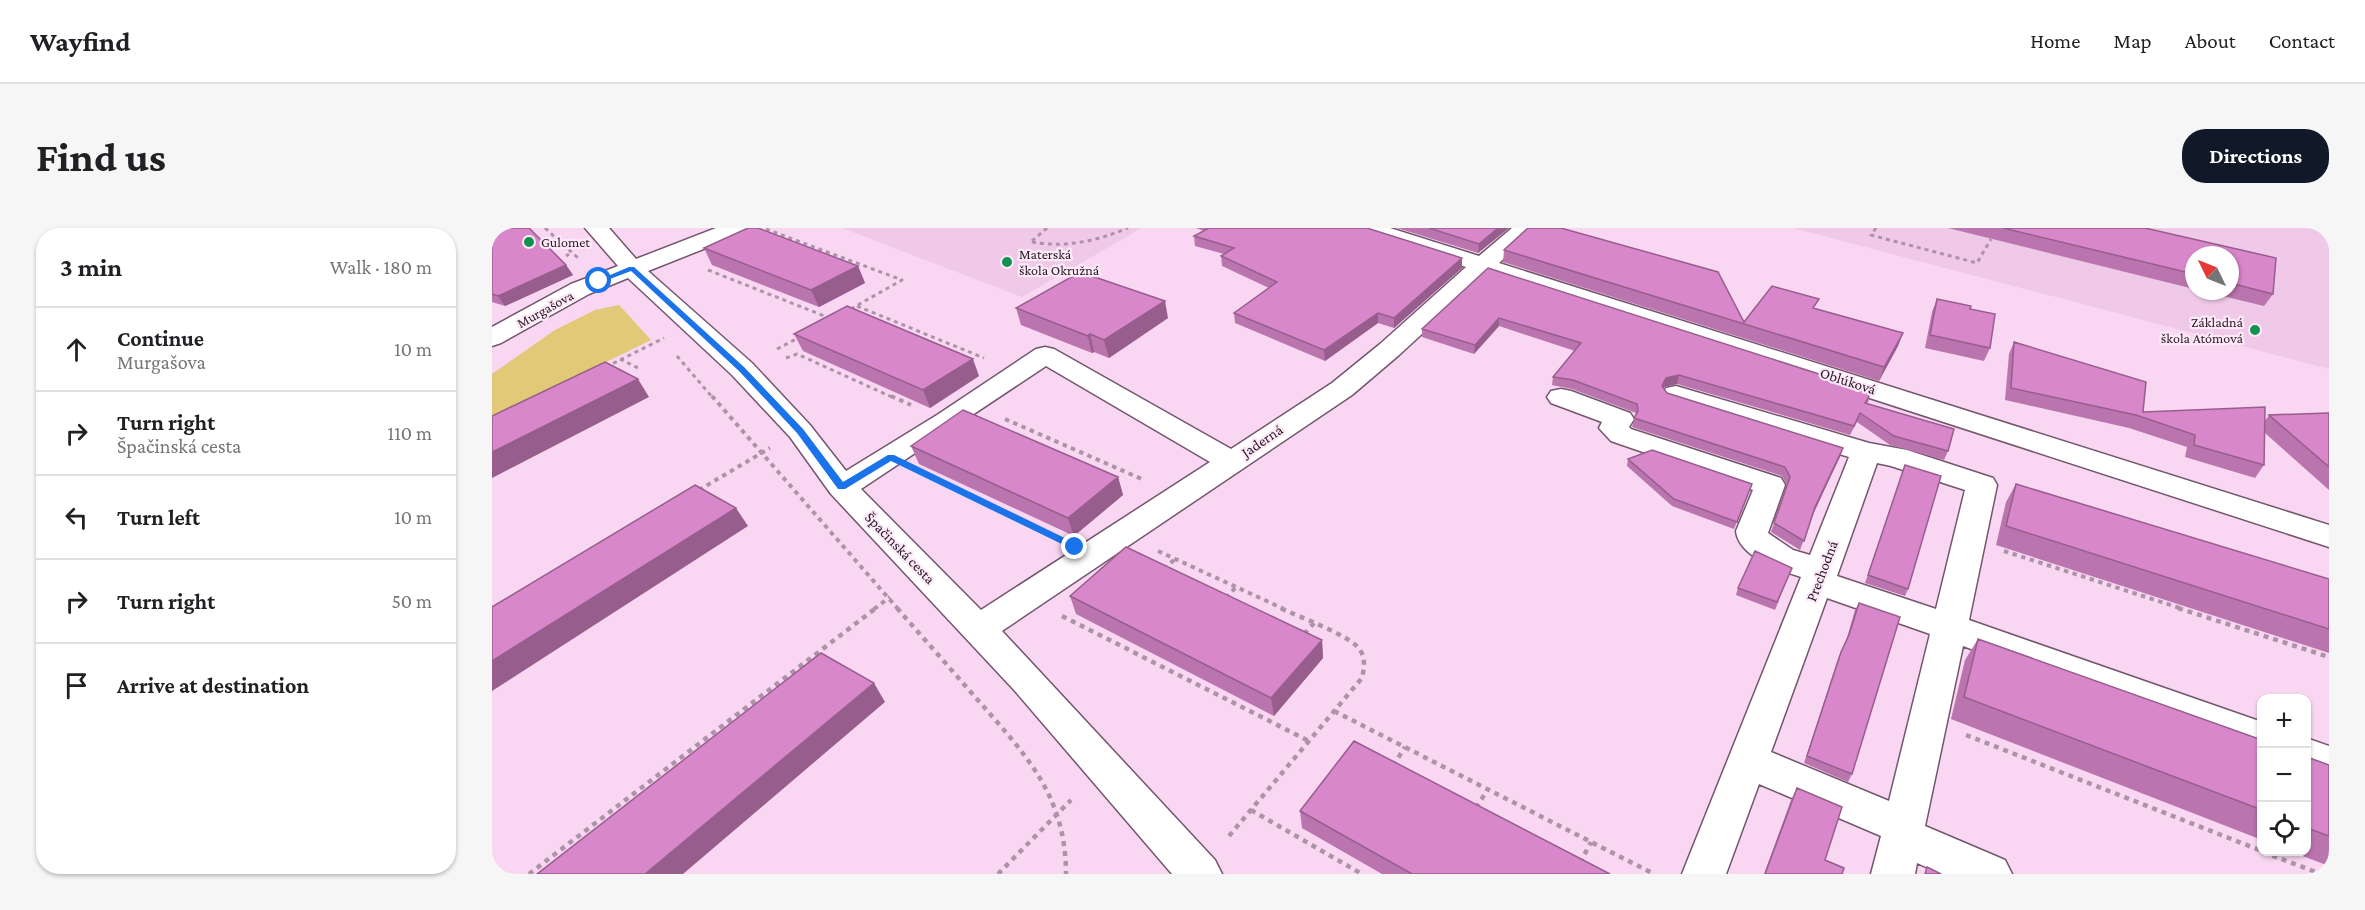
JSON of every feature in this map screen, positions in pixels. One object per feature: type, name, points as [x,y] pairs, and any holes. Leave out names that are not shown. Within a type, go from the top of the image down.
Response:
[{"type":"street","name":"Špačinská cesta","points":[[596,228],[610,241],[632,269],[742,369],[800,431],[842,487],[1028,681],[1200,874]]},
{"type":"street","name":"Murgašova","points":[[492,338],[580,289],[736,228]]},
{"type":"street","name":"Oblúková","points":[[1367,228],[2329,536]]},
{"type":"street","name":"Jaderná","points":[[978,628],[1342,389],[1372,366],[1482,265],[1526,228]]},
{"type":"street","points":[[842,487],[972,405],[1045,355],[1232,462]]},
{"type":"street","points":[[1676,394],[1866,452],[1896,457],[1982,485],[1900,845]]},
{"type":"street","points":[[1561,397],[1620,418],[1612,428],[1621,435],[1770,485],[1752,531],[1753,538],[1781,558],[1820,577],[1950,627],[2257,737]]},
{"type":"street","name":"Prechodná","points":[[1704,874],[1820,577],[1866,452]]},
{"type":"street","points":[[2311,756],[2329,763]]},
{"type":"street","points":[[1748,761],[1900,845],[1990,874]]},
{"type":"path","points":[[545,228],[585,265]]},
{"type":"path","points":[[762,228],[902,280],[823,324]]},
{"type":"path","points":[[1045,228],[1032,242],[1053,247],[1073,245],[1096,240],[1128,228]]},
{"type":"path","points":[[1876,228],[1871,235],[1977,263],[1991,239]]},
{"type":"path","points":[[784,243],[793,239]]},
{"type":"path","points":[[818,256],[826,252]]},
{"type":"path","points":[[862,272],[870,268]]},
{"type":"path","points":[[705,269],[832,319]]},
{"type":"path","points":[[856,306],[1020,373]]},
{"type":"path","points":[[880,325],[890,319]]},
{"type":"path","points":[[658,334],[669,347]]},
{"type":"path","points":[[777,349],[805,334]]},
{"type":"path","points":[[601,369],[670,335]]},
{"type":"path","points":[[922,341],[930,336]]},
{"type":"path","points":[[675,354],[1025,754],[1058,811],[1067,847],[1066,874]]},
{"type":"path","points":[[786,358],[797,354],[947,421]]},
{"type":"path","points":[[972,362],[981,356]]},
{"type":"path","points":[[620,359],[638,368]]},
{"type":"path","points":[[972,405],[1153,484]]},
{"type":"path","points":[[1000,428],[1010,421]]},
{"type":"path","points":[[1050,450],[1059,443]]},
{"type":"path","points":[[695,492],[771,447]]},
{"type":"path","points":[[891,457],[1055,537]]},
{"type":"path","points":[[1112,477],[1121,470]]},
{"type":"path","points":[[1969,540],[2329,657]]},
{"type":"path","points":[[1148,546],[1352,641],[1363,653],[1365,669],[1362,678],[1230,837]]},
{"type":"path","points":[[1157,575],[1175,559]]},
{"type":"path","points":[[1219,605],[1236,587]]},
{"type":"path","points":[[529,874],[894,594]]},
{"type":"path","points":[[1056,613],[1309,741]]},
{"type":"path","points":[[1298,642],[1314,623]]},
{"type":"path","points":[[755,700],[762,704]]},
{"type":"path","points":[[1334,711],[1653,874]]},
{"type":"path","points":[[1929,720],[2257,849]]},
{"type":"path","points":[[1389,771],[1405,747]]},
{"type":"path","points":[[1471,816],[1488,789]]},
{"type":"path","points":[[626,799],[634,804]]},
{"type":"path","points":[[998,874],[1071,800]]},
{"type":"path","points":[[1251,810],[1362,874]]},
{"type":"path","points":[[1576,872],[1591,842]]},
{"type":"path","points":[[2276,856],[2321,874]]},
{"type":"shaded area","name":"Materská škola Okružná","points":[[842,228],[1142,228],[1022,297]]},
{"type":"shaded area","name":"Základná škola Atómová","points":[[1793,228],[2329,228],[2329,369]]},
{"type":"shaded area","points":[[619,305],[651,340],[492,418],[492,374],[555,330],[595,310]]},
{"type":"building","points":[[492,228],[529,228],[566,265],[498,296],[492,294]]},
{"type":"building","points":[[748,228],[758,228],[858,266],[811,290],[704,248]]},
{"type":"building","points":[[1209,228],[1367,228],[1462,258],[1394,318],[1378,313],[1324,350],[1234,313],[1277,282],[1221,256],[1234,248],[1194,236]]},
{"type":"building","points":[[1429,228],[1498,228],[1479,244]]},
{"type":"building","points":[[1528,228],[1561,228],[1718,272],[1744,322],[1772,286],[1819,299],[1813,308],[1903,333],[1884,367],[1504,250]]},
{"type":"building","points":[[2003,228],[2145,228],[2224,246],[2185,246],[2185,272]]},
{"type":"building","points":[[2239,250],[2276,258],[2273,294],[2239,285]]},
{"type":"building","points":[[1488,268],[1872,391],[1865,403],[1954,429],[1948,451],[1894,436],[1860,413],[1854,426],[1679,375],[1666,378],[1662,386],[1667,393],[1843,448],[1815,507],[1804,541],[1774,523],[1790,477],[1785,467],[1634,418],[1638,411],[1637,404],[1573,380],[1553,377],[1581,343],[1499,318],[1475,345],[1422,329]]},
{"type":"building","points":[[1080,272],[1165,301],[1104,340],[1016,308]]},
{"type":"building","points":[[1937,299],[1995,314],[1990,348],[1930,335]]},
{"type":"building","points":[[847,306],[973,359],[923,390],[794,334]]},
{"type":"building","points":[[2014,342],[2146,382],[2143,412],[2265,407],[2264,465],[2194,445],[2195,435],[2136,415],[2011,388]]},
{"type":"building","points":[[605,362],[638,379],[492,452],[492,416]]},
{"type":"building","points":[[963,410],[1118,477],[1068,518],[911,446]]},
{"type":"building","points":[[2329,413],[2329,467],[2269,415]]},
{"type":"building","points":[[1652,450],[1752,484],[1737,522],[1674,499],[1628,459]]},
{"type":"building","points":[[1905,465],[1941,476],[1908,589],[1868,575]]},
{"type":"building","points":[[2016,484],[2329,579],[2329,629],[2006,526]]},
{"type":"building","points":[[695,485],[736,508],[492,661],[492,607]]},
{"type":"building","points":[[1126,547],[1322,640],[1271,698],[1070,596]]},
{"type":"building","points":[[1755,551],[1792,568],[1777,602],[1738,588]]},
{"type":"building","points":[[1859,603],[1900,617],[1852,774],[1807,756]]},
{"type":"building","points":[[1978,639],[2257,738],[2257,808],[1964,697]]},
{"type":"building","points":[[821,653],[874,683],[645,874],[537,874]]},
{"type":"building","points":[[1354,741],[1610,874],[1412,874],[1300,811]]},
{"type":"building","points":[[2311,758],[2329,765],[2329,836],[2311,829]]},
{"type":"building","points":[[1797,788],[1842,807],[1825,860],[1844,868],[1842,874],[1765,874]]},
{"type":"building","points":[[1927,867],[1941,874],[1925,874]]},
{"type":"place","name":"Gulomet","points":[[529,242]]},
{"type":"place","name":"Materská škola Okružná","points":[[1007,262]]},
{"type":"place","name":"Základná škola Atómová","points":[[2255,330]]},
{"type":"route","points":[[599,281],[632,269],[742,369],[800,431],[842,487],[891,457],[1075,547]]}]
